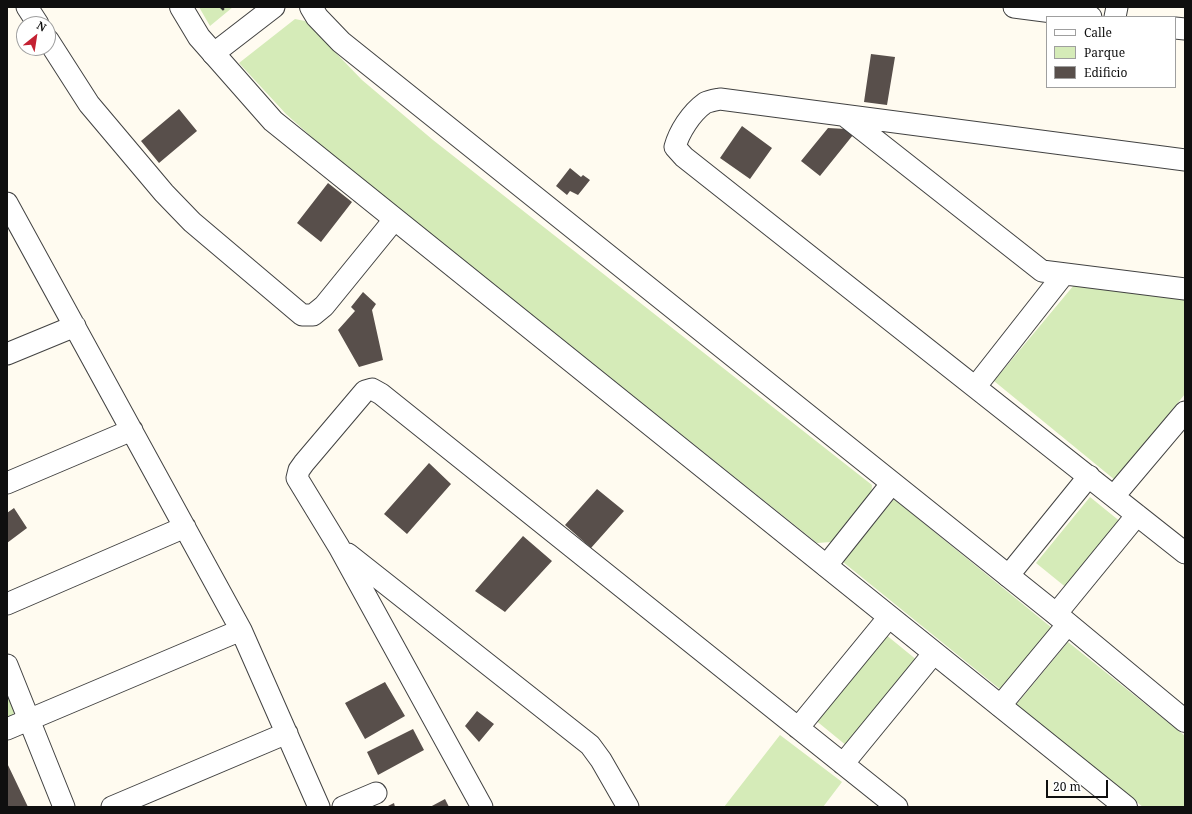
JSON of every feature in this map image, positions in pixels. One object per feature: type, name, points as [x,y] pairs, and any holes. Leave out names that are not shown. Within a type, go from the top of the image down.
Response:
[{"type":"street","points":[[27,7],[33,16]]},
{"type":"street","points":[[180,7],[199,37],[273,121],[394,220],[1126,807]]},
{"type":"street","points":[[214,54],[274,7]]},
{"type":"street","points":[[311,7],[317,17],[341,42],[1062,619],[1185,721]]},
{"type":"street","points":[[1014,7],[1083,16]]},
{"type":"street","points":[[56,52],[89,104],[164,192],[192,222],[302,315],[313,314],[324,306],[394,220]]},
{"type":"street","points":[[1185,160],[720,99],[706,102],[694,113],[678,137],[675,147],[684,157],[976,386],[1185,553]]},
{"type":"street","points":[[844,115],[1042,271],[1185,289]]},
{"type":"street","points":[[10,214],[75,326],[241,630],[319,807]]},
{"type":"street","points":[[976,386],[1064,274]]},
{"type":"street","points":[[7,354],[75,326]]},
{"type":"street","points":[[482,807],[339,547],[315,505],[297,478],[299,470],[359,396],[365,391],[372,389],[381,394],[898,807]]},
{"type":"street","points":[[1114,496],[1185,412]]},
{"type":"street","points":[[7,483],[132,430]]},
{"type":"street","points":[[1008,576],[1089,476]]},
{"type":"street","points":[[826,566],[892,483]]},
{"type":"street","points":[[1000,706],[1137,515]]},
{"type":"street","points":[[7,604],[185,527]]},
{"type":"street","points":[[339,547],[590,745],[601,760],[628,807]]},
{"type":"street","points":[[385,630],[386,619],[393,608],[404,604],[413,606]]},
{"type":"street","points":[[798,728],[889,617]]},
{"type":"street","points":[[7,729],[241,630]]},
{"type":"street","points":[[843,764],[934,653]]},
{"type":"street","points":[[7,665],[64,807]]},
{"type":"street","points":[[112,807],[287,733]]},
{"type":"street","points":[[343,807],[376,793]]},
{"type":"path","points":[[221,7],[224,10]]},
{"type":"green space","points":[[199,7],[233,7],[210,26]]},
{"type":"green space","points":[[295,19],[305,21],[362,80],[433,140],[872,485],[871,497],[831,542],[817,543],[325,149],[286,114],[239,63]]},
{"type":"green space","points":[[1074,285],[1185,298],[1185,394],[1115,480],[994,381]]},
{"type":"green space","points":[[1090,497],[1122,523],[1068,589],[1036,563]]},
{"type":"green space","points":[[894,499],[1052,628],[1001,690],[843,562]]},
{"type":"green space","points":[[885,634],[918,661],[847,746],[814,719]]},
{"type":"green space","points":[[1068,642],[1185,736],[1185,807],[1143,807],[1015,706]]},
{"type":"green space","points":[[7,690],[15,709],[12,719],[7,721]]},
{"type":"green space","points":[[780,735],[842,782],[823,807],[724,807]]},
{"type":"building","points":[[871,54],[895,57],[887,105],[864,102]]},
{"type":"building","points":[[179,109],[197,131],[159,163],[141,141]]},
{"type":"building","points":[[742,126],[772,148],[750,179],[720,158]]},
{"type":"building","points":[[828,128],[846,129],[853,135],[820,176],[801,161]]},
{"type":"building","points":[[570,168],[581,177],[583,175],[590,180],[578,195],[570,191],[567,195],[556,186]]},
{"type":"building","points":[[328,183],[352,202],[321,242],[297,223]]},
{"type":"building","points":[[363,292],[376,304],[372,310],[383,360],[359,367],[338,330],[355,311],[351,307]]},
{"type":"building","points":[[429,463],[451,484],[407,534],[384,514]]},
{"type":"building","points":[[597,489],[624,511],[591,548],[565,525]]},
{"type":"building","points":[[14,508],[27,528],[7,543],[7,513]]},
{"type":"building","points":[[523,536],[552,561],[505,612],[475,591]]},
{"type":"building","points":[[385,682],[405,716],[365,739],[345,703]]},
{"type":"building","points":[[477,711],[494,724],[479,742],[465,726]]},
{"type":"building","points":[[413,729],[424,750],[378,775],[367,752]]},
{"type":"building","points":[[7,763],[28,807],[7,807]]},
{"type":"building","points":[[445,799],[449,807],[430,807]]},
{"type":"building","points":[[394,803],[395,807],[386,807]]}]
